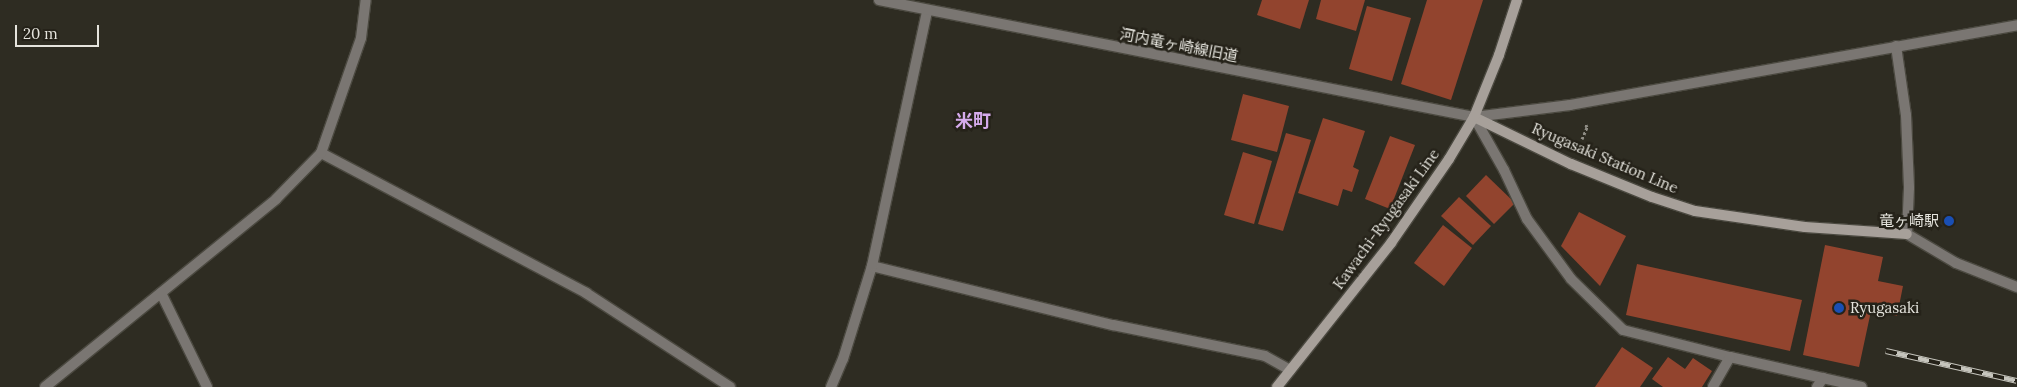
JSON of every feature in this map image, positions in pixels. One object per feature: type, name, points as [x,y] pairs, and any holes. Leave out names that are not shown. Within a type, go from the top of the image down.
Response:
[{"type":"main road","name":"Kawachi-Ryugasaki Line","points":[[1276,387],[1418,205],[1474,117],[1499,55],[1517,0]]},
{"type":"main road","name":"Ryugasaki Station Line","points":[[1474,117],[1571,164],[1652,197],[1695,211],[1805,227],[1907,234]]},
{"type":"street","points":[[45,387],[276,199],[321,153],[361,38],[366,0]]},
{"type":"street","name":"河内竜ヶ崎線旧道","points":[[879,0],[927,11],[1474,117],[1570,105],[2017,25]]},
{"type":"street","points":[[832,387],[843,359],[872,266],[927,11]]},
{"type":"street","points":[[1896,46],[1906,115],[1907,234],[1956,263],[2017,287]]},
{"type":"street","points":[[1474,117],[1504,170],[1527,219],[1571,279],[1623,330],[1730,357],[1820,383],[1862,387]]},
{"type":"street","points":[[321,153],[586,293],[730,387]]},
{"type":"street","points":[[872,266],[1113,325],[1265,356],[1290,370]]},
{"type":"street","points":[[160,293],[207,387]]},
{"type":"street","points":[[1713,387],[1730,357]]},
{"type":"path","points":[[1582,139],[1587,127],[1585,122]]},
{"type":"building","points":[[1262,0],[1309,0],[1300,29],[1257,15]]},
{"type":"building","points":[[1321,0],[1365,0],[1356,31],[1316,19]]},
{"type":"building","points":[[1427,0],[1483,0],[1451,100],[1401,84]]},
{"type":"building","points":[[1367,6],[1411,18],[1392,81],[1349,69]]},
{"type":"building","points":[[1243,94],[1289,106],[1277,152],[1231,140]]},
{"type":"building","points":[[1323,118],[1365,131],[1353,167],[1359,170],[1352,192],[1343,189],[1338,206],[1298,193]]},
{"type":"building","points":[[1286,133],[1311,140],[1283,231],[1258,224]]},
{"type":"building","points":[[1390,136],[1415,145],[1390,209],[1365,199]]},
{"type":"building","points":[[1243,152],[1272,161],[1254,224],[1224,215]]},
{"type":"building","points":[[1486,175],[1515,203],[1494,224],[1466,196]]},
{"type":"building","points":[[1459,197],[1491,226],[1473,245],[1441,216]]},
{"type":"building","points":[[1579,212],[1626,236],[1600,286],[1561,246]]},
{"type":"building","points":[[1443,225],[1472,248],[1444,286],[1414,263]]},
{"type":"building","points":[[1825,245],[1883,257],[1878,281],[1903,286],[1897,316],[1871,311],[1859,367],[1803,355]]},
{"type":"building","points":[[1637,264],[1802,300],[1790,351],[1626,315]]},
{"type":"building","points":[[1622,347],[1653,368],[1640,387],[1595,387]]},
{"type":"building","points":[[1668,357],[1685,369],[1693,358],[1712,371],[1702,387],[1663,387],[1652,379]]},
{"type":"railway","points":[[1886,351],[2017,381]]},
{"type":"place","name":"竜ヶ崎駅","points":[[1949,221]]},
{"type":"place","name":"Ryugasaki","points":[[1839,308]]},
{"type":"district","name":"米町","points":[[973,121]]}]
